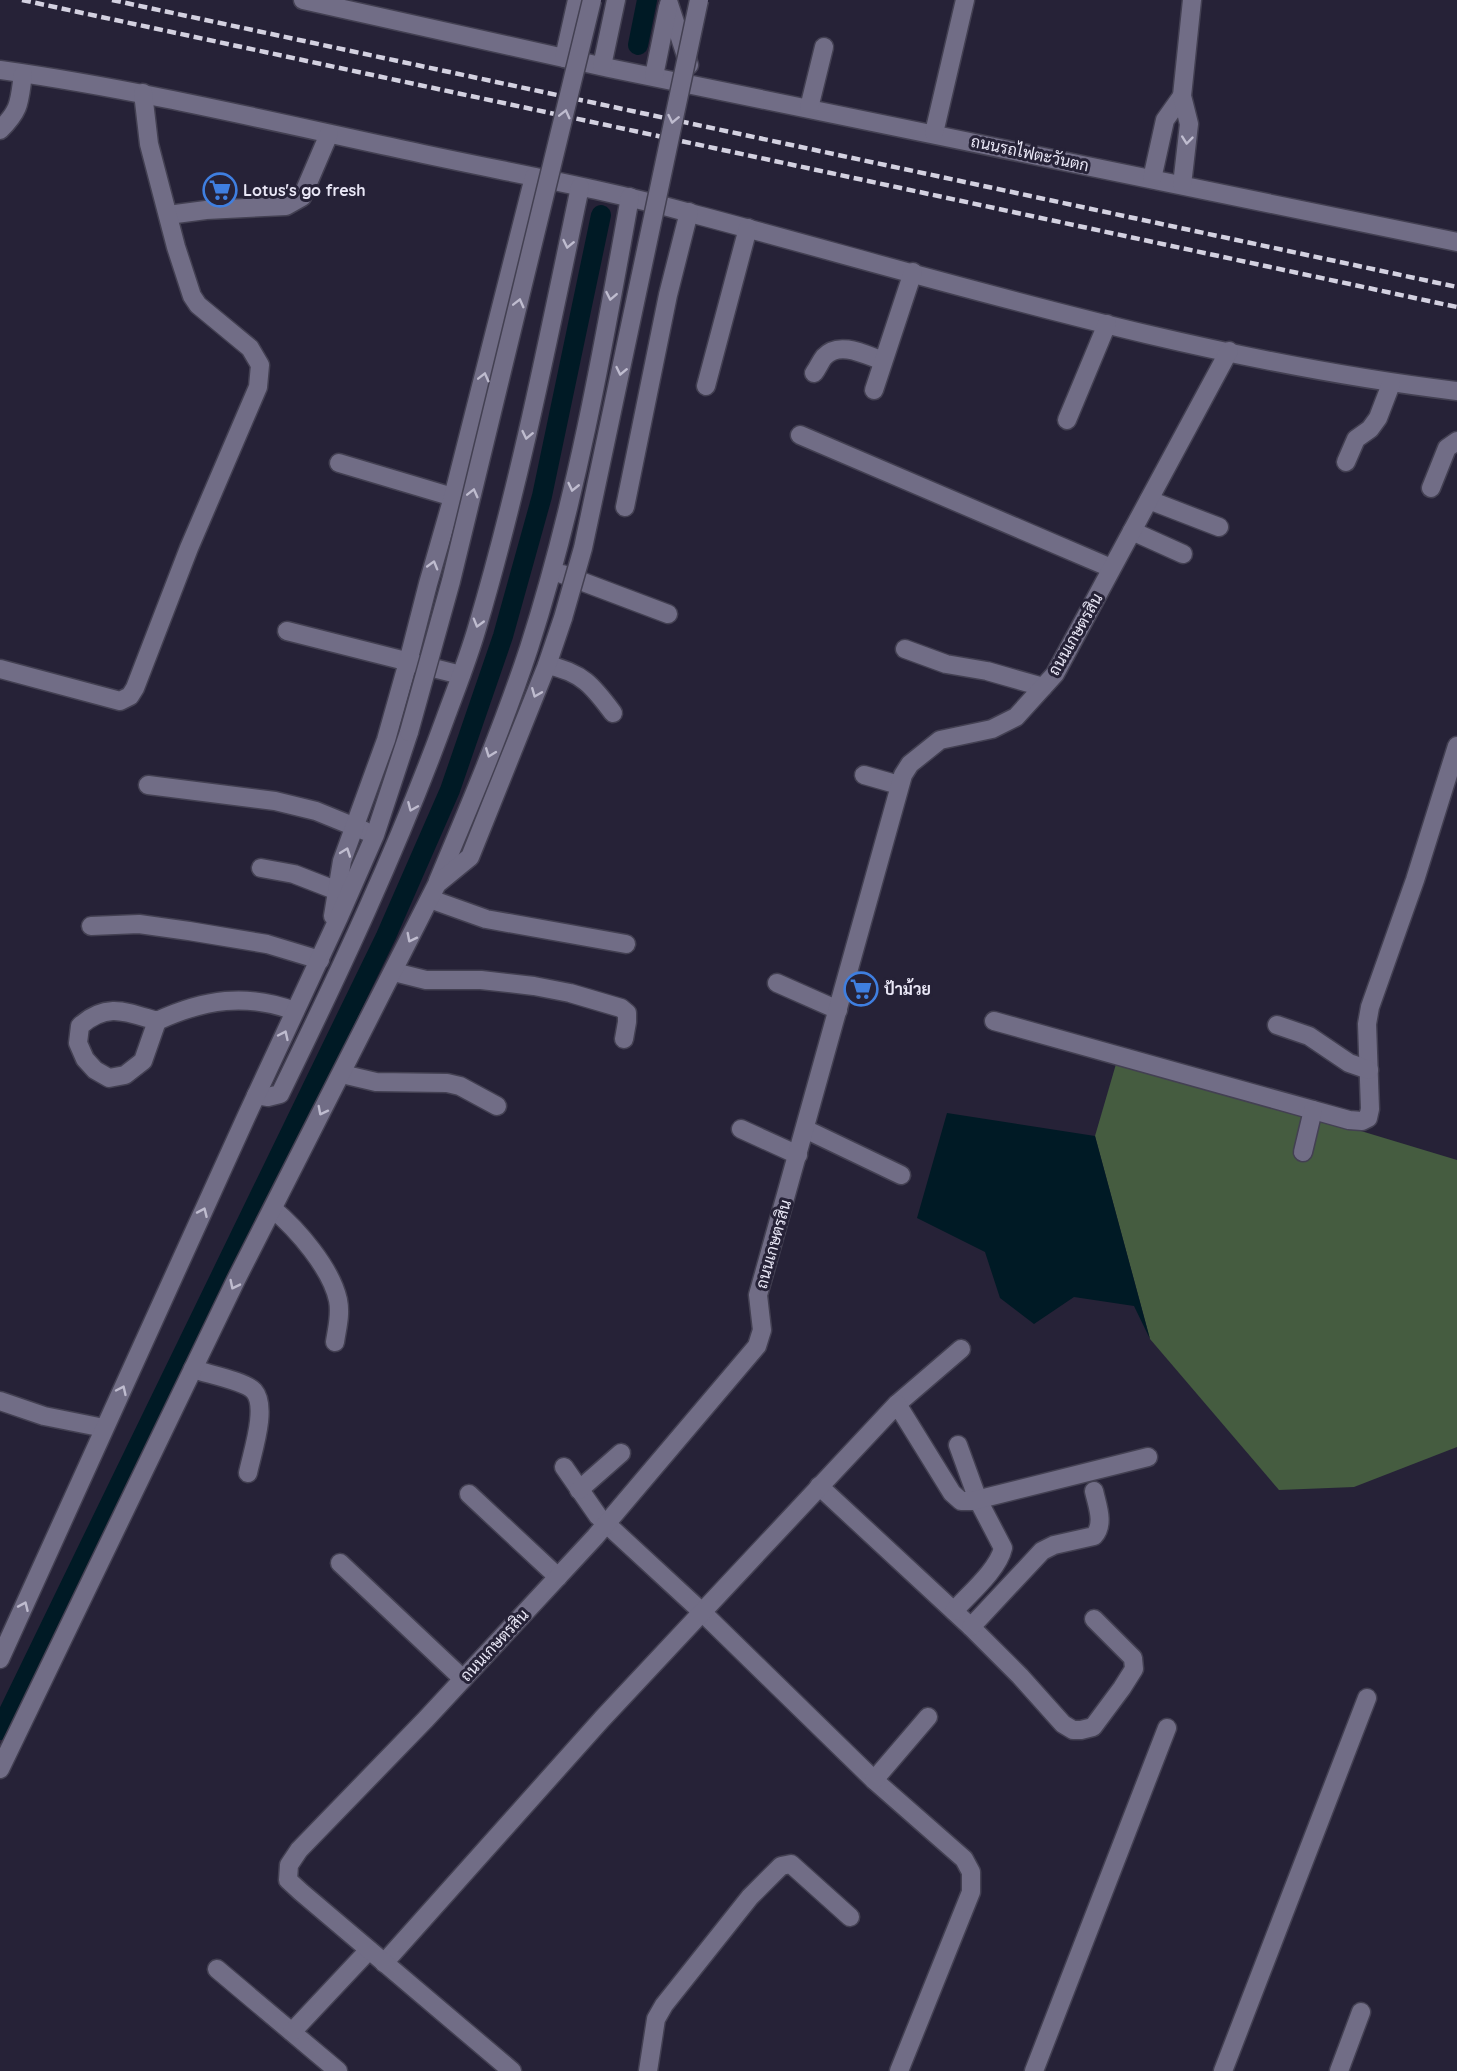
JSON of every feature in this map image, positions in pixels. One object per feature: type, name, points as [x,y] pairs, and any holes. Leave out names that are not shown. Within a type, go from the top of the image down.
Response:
[{"type":"street","name":"ถนนรถไฟตะวันตก","points":[[303,0],[602,66],[1457,242]]},
{"type":"street","points":[[0,1659],[256,1095],[320,960],[333,930],[343,893],[375,835],[409,732],[451,581],[592,0]]},
{"type":"street","points":[[602,66],[616,0]]},
{"type":"street","points":[[434,892],[470,857],[547,665],[575,578],[699,0]]},
{"type":"street","points":[[934,133],[965,0]]},
{"type":"street","points":[[1182,185],[1189,124],[1182,96],[1192,0]]},
{"type":"street","points":[[654,76],[669,2]]},
{"type":"street","points":[[669,2],[695,84]]},
{"type":"street","points":[[564,58],[576,3],[612,19]]},
{"type":"street","points":[[809,108],[824,47]]},
{"type":"street","points":[[0,70],[143,93],[627,196],[1107,324],[1391,384],[1457,392]]},
{"type":"street","points":[[0,130],[14,116],[19,102],[23,74]]},
{"type":"street","points":[[0,669],[120,701],[130,696],[189,548],[258,387],[260,364],[250,348],[211,317],[192,296],[149,144],[143,93]]},
{"type":"street","points":[[1152,179],[1165,120],[1182,96]]},
{"type":"street","points":[[168,215],[206,210],[286,206],[302,197],[329,134]]},
{"type":"street","points":[[343,893],[342,861],[386,740],[408,662],[453,496],[534,177]]},
{"type":"street","points":[[256,1095],[268,1097],[280,1094],[327,998],[366,915],[423,780],[461,675],[515,490],[580,187]]},
{"type":"street","points":[[0,1769],[193,1369],[434,892],[468,811],[526,658],[552,570],[584,436],[627,196]]},
{"type":"street","points":[[625,507],[668,295],[689,212]]},
{"type":"street","points":[[706,386],[748,228]]},
{"type":"street","points":[[874,390],[913,272]]},
{"type":"street","points":[[1067,420],[1107,324]]},
{"type":"street","points":[[814,373],[825,355],[835,350],[853,350],[883,362]]},
{"type":"street","name":"ถนนเกษตรสิน","points":[[512,2071],[288,1880],[289,1865],[299,1850],[463,1679],[606,1523],[757,1346],[762,1330],[758,1295],[899,785],[910,764],[940,740],[992,729],[1016,717],[1055,674],[1229,351]]},
{"type":"street","points":[[1346,462],[1356,439],[1370,429],[1378,418],[1391,384]]},
{"type":"street","points":[[800,435],[1111,568]]},
{"type":"street","points":[[1431,488],[1447,448],[1457,441]]},
{"type":"street","points":[[339,463],[453,496]]},
{"type":"street","points":[[1149,500],[1219,527]]},
{"type":"street","points":[[1132,531],[1183,554]]},
{"type":"street","points":[[552,570],[668,614]]},
{"type":"street","points":[[287,631],[461,675]]},
{"type":"street","points":[[905,649],[946,664],[987,671],[1042,687]]},
{"type":"street","points":[[547,665],[566,669],[581,677],[600,695],[614,713]]},
{"type":"street","points":[[993,1021],[1349,1120],[1362,1121],[1368,1118],[1370,1109],[1368,1024],[1370,1007],[1415,880],[1457,746]]},
{"type":"street","points":[[864,775],[899,785]]},
{"type":"street","points":[[148,785],[276,801],[316,811],[375,835]]},
{"type":"street","points":[[261,868],[294,874],[343,893]]},
{"type":"street","points":[[434,892],[486,919],[626,944]]},
{"type":"street","points":[[91,926],[139,924],[189,931],[267,944],[320,960]]},
{"type":"street","points":[[394,972],[426,980],[505,982],[570,993],[621,1008],[627,1013],[624,1039]]},
{"type":"street","points":[[777,983],[838,1010]]},
{"type":"street","points":[[157,1021],[142,1061],[124,1075],[110,1078],[95,1070],[85,1059],[78,1043],[80,1026],[93,1014],[112,1011],[132,1013],[157,1021],[210,1002],[246,1000],[274,1003],[296,1011]]},
{"type":"street","points":[[1277,1025],[1310,1036],[1349,1063],[1369,1070]]},
{"type":"street","points":[[342,1074],[376,1082],[447,1083],[460,1086],[497,1106]]},
{"type":"street","points":[[1303,1152],[1313,1110]]},
{"type":"street","points":[[741,1128],[798,1155]]},
{"type":"street","points":[[805,1129],[901,1175]]},
{"type":"street","points":[[273,1209],[306,1243],[331,1279],[338,1299],[340,1317],[335,1342]]},
{"type":"street","points":[[384,1963],[602,1719],[819,1486],[897,1404],[961,1349]]},
{"type":"street","points":[[193,1369],[253,1390],[260,1402],[260,1419],[248,1473]]},
{"type":"street","points":[[0,1401],[44,1416],[104,1428]]},
{"type":"street","points":[[897,1404],[952,1493],[961,1501],[978,1500],[1148,1457]]},
{"type":"street","points":[[954,1611],[998,1560],[1003,1548],[978,1500],[958,1445]]},
{"type":"street","points":[[579,1490],[621,1453]]},
{"type":"street","points":[[564,1467],[598,1516],[702,1612],[874,1780],[963,1859],[971,1872],[971,1892],[899,2071]]},
{"type":"street","points":[[819,1486],[971,1627],[1067,1728],[1081,1730],[1093,1727],[1132,1674],[1135,1663],[1133,1658],[1094,1619]]},
{"type":"street","points":[[971,1627],[1042,1551],[1054,1545],[1096,1534],[1100,1525],[1094,1491]]},
{"type":"street","points":[[469,1494],[558,1576]]},
{"type":"street","points":[[340,1563],[463,1679]]},
{"type":"street","points":[[1223,2071],[1366,1698]]},
{"type":"street","points":[[874,1780],[928,1717]]},
{"type":"street","points":[[1034,2071],[1167,1728]]},
{"type":"street","points":[[648,2071],[656,2019],[664,2005],[750,1897],[781,1866],[791,1864],[850,1917]]},
{"type":"street","points":[[292,2032],[369,1950]]},
{"type":"street","points":[[218,1969],[338,2071]]},
{"type":"street","points":[[1339,2071],[1361,2012]]},
{"type":"green space","points":[[1116,1064],[1361,1131],[1457,1160],[1457,1447],[1354,1487],[1279,1490],[1150,1339],[1095,1136]]},
{"type":"water","points":[[947,1113],[1095,1136],[1150,1339],[1134,1306],[1074,1297],[1034,1324],[1000,1298],[985,1252],[917,1218]]},
{"type":"waterway","points":[[638,45],[647,0]]},
{"type":"waterway","points":[[0,1730],[386,936],[450,790],[503,636],[542,496],[601,215]]},
{"type":"railway","points":[[22,0],[1457,307]]},
{"type":"railway","points":[[112,0],[1457,287]]},
{"type":"place","name":"Lotus's go fresh","points":[[220,190]]},
{"type":"place","name":"ป้าม้วย","points":[[861,989]]}]
